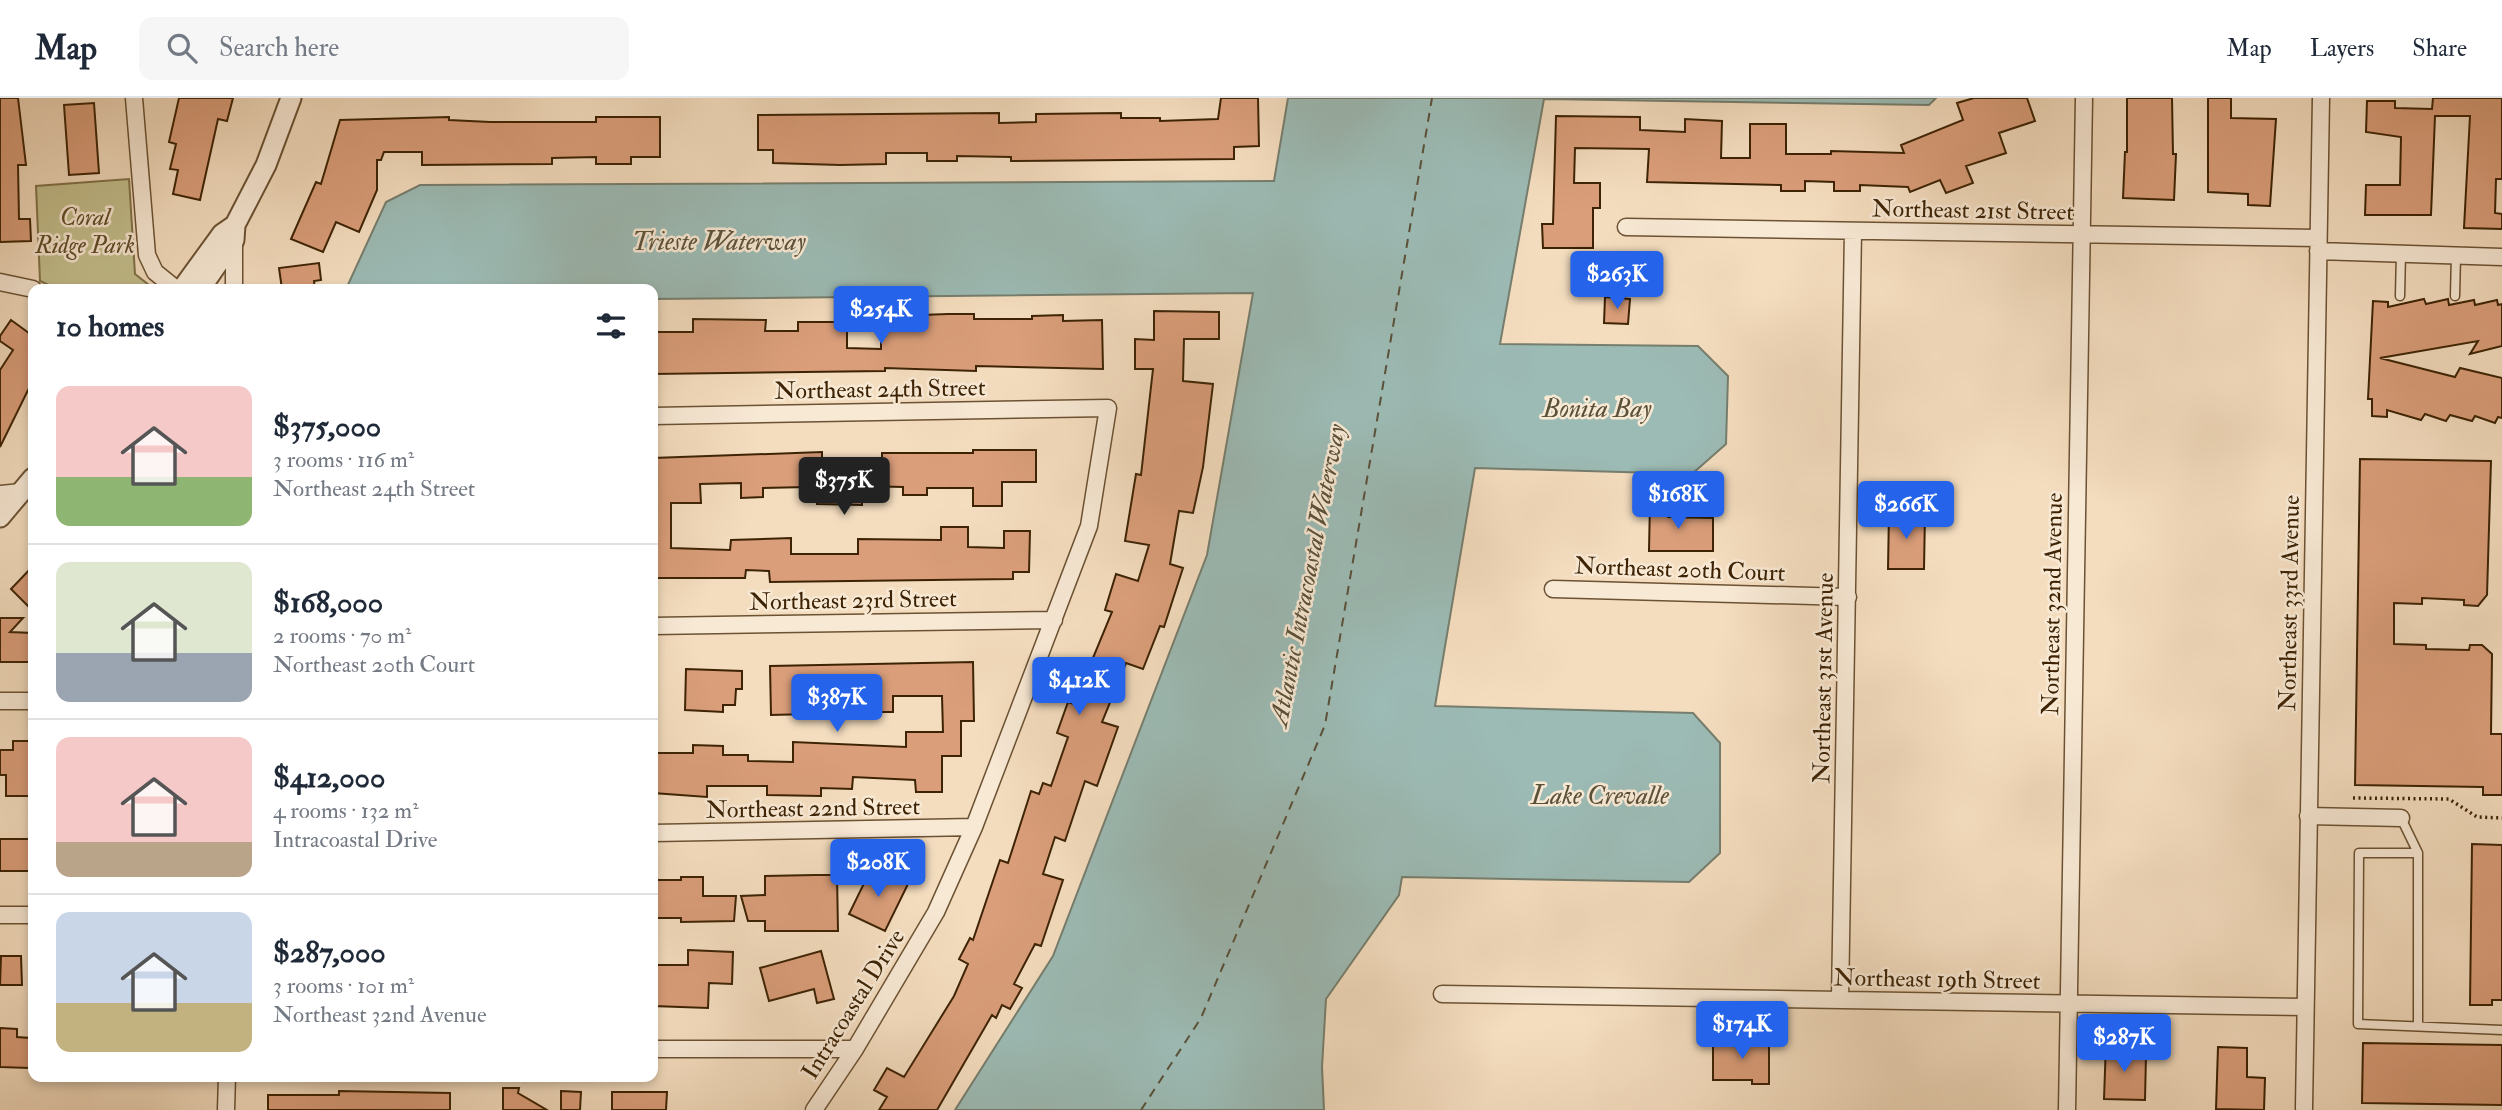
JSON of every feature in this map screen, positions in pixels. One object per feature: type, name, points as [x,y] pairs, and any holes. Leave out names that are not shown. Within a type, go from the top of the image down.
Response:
[{"type":"street","points":[[134,98],[147,255],[155,272],[170,284]]},
{"type":"street","points":[[203,284],[235,232],[266,165],[290,98]]},
{"type":"street","name":"Northeast 32nd Avenue","points":[[2067,1110],[2084,98]]},
{"type":"street","name":"Northeast 33rd Avenue","points":[[2304,1108],[2320,98]]},
{"type":"street","name":"Northeast 21st Street","points":[[1626,227],[2081,235],[2318,245],[2401,253],[2502,257]]},
{"type":"street","name":"Northeast 31st Avenue","points":[[1840,1000],[1853,231]]},
{"type":"street","points":[[186,284],[222,234],[235,232]]},
{"type":"street","points":[[234,284],[235,232]]},
{"type":"street","points":[[0,282],[28,288]]},
{"type":"street","name":"Northeast 24th Street","points":[[658,416],[1108,408]]},
{"type":"street","name":"Intracoastal Drive","points":[[814,1110],[855,1049],[936,912],[974,827],[1089,526],[1108,408]]},
{"type":"street","points":[[0,494],[27,485]]},
{"type":"street","points":[[0,517],[27,485]]},
{"type":"street","name":"Northeast 20th Court","points":[[1553,589],[1848,597]]},
{"type":"street","name":"Northeast 23rd Street","points":[[658,626],[1054,620]]},
{"type":"street","points":[[0,701],[28,701]]},
{"type":"street","points":[[2308,816],[2401,818]]},
{"type":"street","name":"Northeast 22nd Street","points":[[658,833],[974,827]]},
{"type":"street","points":[[0,915],[28,915]]},
{"type":"street","name":"Northeast 19th Street","points":[[1442,994],[2305,1007]]},
{"type":"street","points":[[658,1049],[855,1049]]},
{"type":"street","points":[[226,1110],[227,1082]]},
{"type":"lane","points":[[2400,296],[2401,253]]},
{"type":"lane","points":[[2455,296],[2456,255]]},
{"type":"lane","points":[[2401,818],[2418,853],[2418,1026]]},
{"type":"lane","points":[[2418,853],[2359,853],[2358,1024],[2502,1030]]},
{"type":"path","points":[[2343,798],[2449,799],[2477,817],[2502,818]]},
{"type":"green space","name":"Coral Ridge Park","points":[[129,179],[135,274],[148,284],[46,284],[40,281],[36,186]]},
{"type":"water","points":[[1288,98],[1936,98],[1929,105],[1544,99],[1500,344],[1698,346],[1728,376],[1726,444],[1692,474],[1475,468],[1435,706],[1693,713],[1720,743],[1720,853],[1689,882],[1402,877],[1399,895],[1326,999],[1322,1067],[1324,1110],[955,1110],[1053,956],[1207,555],[1253,293],[658,299],[658,284],[348,284],[386,202],[420,185],[1274,181]]},
{"type":"building","points":[[0,98],[18,98],[26,165],[18,165],[19,219],[30,219],[31,241],[0,242]]},
{"type":"building","points":[[179,98],[233,98],[227,121],[218,119],[200,200],[173,194],[178,170],[170,169],[176,144],[169,142]]},
{"type":"building","points":[[1221,98],[1258,98],[1259,146],[1234,147],[1234,159],[1011,161],[1011,157],[957,156],[957,161],[927,161],[927,153],[886,153],[886,164],[840,165],[773,163],[773,150],[758,150],[758,115],[999,113],[999,123],[1036,122],[1036,114],[1121,113],[1121,118],[1160,118],[1160,121],[1218,119]]},
{"type":"building","points":[[1974,98],[2027,98],[2035,121],[1999,133],[2006,153],[1966,166],[1973,183],[1946,193],[1940,180],[1910,192],[1908,187],[1860,185],[1860,191],[1834,191],[1834,182],[1805,181],[1805,191],[1781,191],[1781,185],[1647,182],[1649,149],[1575,148],[1574,183],[1600,183],[1600,208],[1593,208],[1593,248],[1543,248],[1542,224],[1553,224],[1556,116],[1640,117],[1640,130],[1685,132],[1685,119],[1722,121],[1721,158],[1750,158],[1750,124],[1786,124],[1786,154],[1831,154],[1831,151],[1904,153],[1901,145],[1963,120],[1957,103]]},
{"type":"building","points":[[2127,98],[2172,98],[2173,154],[2176,154],[2174,200],[2123,198],[2127,152]]},
{"type":"building","points":[[2208,98],[2231,98],[2231,118],[2276,119],[2270,206],[2248,205],[2248,194],[2208,192]]},
{"type":"building","points":[[2433,98],[2502,98],[2502,179],[2496,179],[2495,213],[2502,214],[2502,229],[2464,228],[2470,116],[2435,116],[2431,215],[2365,215],[2366,185],[2400,185],[2401,137],[2366,132],[2367,101],[2395,101],[2395,108],[2432,109]]},
{"type":"building","points":[[94,103],[99,173],[69,175],[64,105]]},
{"type":"building","points":[[449,117],[449,120],[490,122],[596,122],[596,117],[660,117],[660,157],[631,157],[631,164],[596,164],[596,157],[552,158],[552,164],[422,165],[422,152],[384,152],[381,160],[377,160],[377,190],[359,232],[336,222],[323,252],[291,239],[316,182],[321,184],[340,120]]},
{"type":"building","points":[[319,263],[321,280],[314,281],[314,284],[281,284],[279,268]]},
{"type":"building","points":[[1605,297],[1630,299],[1628,324],[1604,323]]},
{"type":"building","points":[[2424,299],[2426,304],[2448,299],[2449,305],[2474,300],[2475,305],[2497,300],[2498,305],[2502,304],[2502,346],[2470,354],[2478,341],[2380,358],[2455,377],[2460,368],[2502,378],[2502,418],[2498,417],[2495,423],[2475,416],[2472,421],[2450,415],[2446,421],[2425,414],[2421,420],[2387,410],[2387,417],[2372,416],[2372,399],[2368,399],[2373,301],[2388,302],[2388,307]]},
{"type":"building","points":[[1154,311],[1219,312],[1219,339],[1184,339],[1183,381],[1213,384],[1203,467],[1193,513],[1179,511],[1170,564],[1183,568],[1164,627],[1160,626],[1143,669],[1126,663],[1102,722],[1118,727],[1097,786],[1085,781],[1065,841],[1055,837],[1043,874],[1063,880],[1041,946],[1035,944],[1014,984],[1022,988],[1010,1009],[1002,1005],[996,1018],[992,1015],[937,1110],[879,1110],[887,1097],[874,1090],[887,1068],[904,1077],[954,996],[968,964],[959,959],[970,938],[973,940],[1000,860],[1008,863],[1031,791],[1039,794],[1043,783],[1051,786],[1068,737],[1057,733],[1068,702],[1074,704],[1112,612],[1105,610],[1116,574],[1138,581],[1149,545],[1125,541],[1136,474],[1141,475],[1153,369],[1135,369],[1135,339],[1154,340]]},
{"type":"building","points":[[974,314],[974,319],[1032,319],[1032,316],[1063,315],[1063,321],[1102,320],[1103,369],[976,366],[976,371],[885,368],[885,371],[658,374],[658,332],[693,332],[693,319],[766,320],[765,331],[798,331],[798,322],[835,322],[835,327],[847,327],[847,348],[881,349],[881,324],[894,324],[894,316]]},
{"type":"building","points":[[11,320],[28,332],[28,390],[0,447],[0,370],[13,350],[0,341],[0,336]]},
{"type":"building","points":[[973,450],[1036,450],[1036,482],[1002,482],[1002,506],[973,506],[973,488],[927,488],[927,495],[903,495],[903,487],[862,486],[862,505],[817,504],[817,495],[807,495],[807,487],[763,488],[763,497],[741,498],[741,483],[700,484],[701,503],[671,503],[671,548],[730,550],[731,540],[791,538],[791,554],[858,554],[858,539],[941,540],[941,527],[968,527],[968,547],[1004,548],[1004,531],[1030,531],[1029,572],[1013,572],[1013,579],[770,582],[769,571],[746,570],[745,578],[658,578],[658,458],[822,452],[822,471],[882,471],[882,453],[973,453]]},
{"type":"building","points":[[2360,459],[2491,461],[2487,595],[2478,606],[2464,605],[2464,600],[2422,598],[2422,604],[2394,603],[2394,644],[2426,645],[2426,649],[2469,650],[2470,645],[2482,645],[2492,654],[2491,734],[2502,734],[2502,795],[2483,795],[2483,787],[2355,785]]},
{"type":"building","points":[[1650,501],[1668,501],[1668,517],[1713,518],[1713,551],[1649,551]]},
{"type":"building","points":[[1889,512],[1925,513],[1924,569],[1888,569]]},
{"type":"building","points":[[28,571],[28,606],[11,589]]},
{"type":"building","points":[[0,618],[23,618],[10,632],[28,633],[28,662],[0,662]]},
{"type":"building","points":[[973,662],[974,721],[961,721],[961,756],[942,756],[942,792],[916,792],[915,780],[853,777],[852,789],[821,788],[821,796],[767,795],[767,786],[707,786],[707,797],[658,793],[658,753],[693,753],[693,745],[723,746],[723,755],[748,755],[748,761],[793,762],[793,742],[906,747],[906,732],[943,732],[942,696],[893,696],[893,712],[868,712],[868,703],[853,704],[853,696],[808,697],[809,714],[771,715],[770,666]]},
{"type":"building","points":[[686,669],[742,671],[742,689],[736,689],[735,705],[723,705],[723,712],[685,710]]},
{"type":"building","points":[[13,741],[28,741],[28,796],[6,796],[6,775],[0,775],[0,750],[13,750]]},
{"type":"building","points":[[0,839],[28,839],[28,871],[0,871]]},
{"type":"building","points":[[2472,844],[2502,845],[2502,1000],[2492,1000],[2492,1005],[2470,1005]]},
{"type":"building","points":[[872,867],[908,884],[885,931],[849,914]]},
{"type":"building","points":[[837,875],[838,931],[765,931],[765,921],[748,921],[741,896],[765,895],[765,876]]},
{"type":"building","points":[[681,877],[703,877],[703,896],[736,896],[734,921],[681,922],[681,918],[658,918],[658,880],[681,880]]},
{"type":"building","points":[[688,950],[733,952],[732,984],[709,983],[708,1008],[658,1006],[658,965],[688,965]]},
{"type":"building","points":[[821,951],[834,999],[817,1003],[814,989],[769,1001],[760,968]]},
{"type":"building","points":[[1,956],[21,956],[22,985],[0,985]]},
{"type":"building","points":[[0,1028],[17,1029],[17,1037],[28,1038],[28,1068],[0,1067]]},
{"type":"building","points":[[1713,1040],[1769,1040],[1769,1084],[1752,1084],[1752,1080],[1713,1080]]},
{"type":"building","points":[[2106,1043],[2131,1045],[2131,1055],[2146,1055],[2145,1100],[2104,1099]]},
{"type":"building","points":[[2363,1043],[2502,1045],[2502,1105],[2362,1103]]},
{"type":"building","points":[[2218,1047],[2247,1048],[2247,1077],[2265,1078],[2264,1110],[2216,1109]]},
{"type":"building","points":[[503,1088],[519,1088],[518,1093],[547,1110],[503,1110]]},
{"type":"building","points":[[339,1091],[450,1093],[450,1110],[268,1110],[268,1095],[339,1095]]},
{"type":"building","points":[[561,1091],[581,1092],[580,1110],[561,1110]]},
{"type":"building","points":[[612,1092],[667,1092],[666,1110],[612,1110]]},
{"type":"ferry route","points":[[1141,1110],[1201,1018],[1325,725],[1432,98]]},
{"type":"water label","name":"Trieste Waterway","points":[[719,241]]},
{"type":"water label","name":"Bonita Bay","points":[[1597,408]]},
{"type":"water label","name":"Atlantic Intracoastal Waterway","points":[[1307,575]]},
{"type":"water label","name":"Lake Crevalle","points":[[1600,795]]}]
